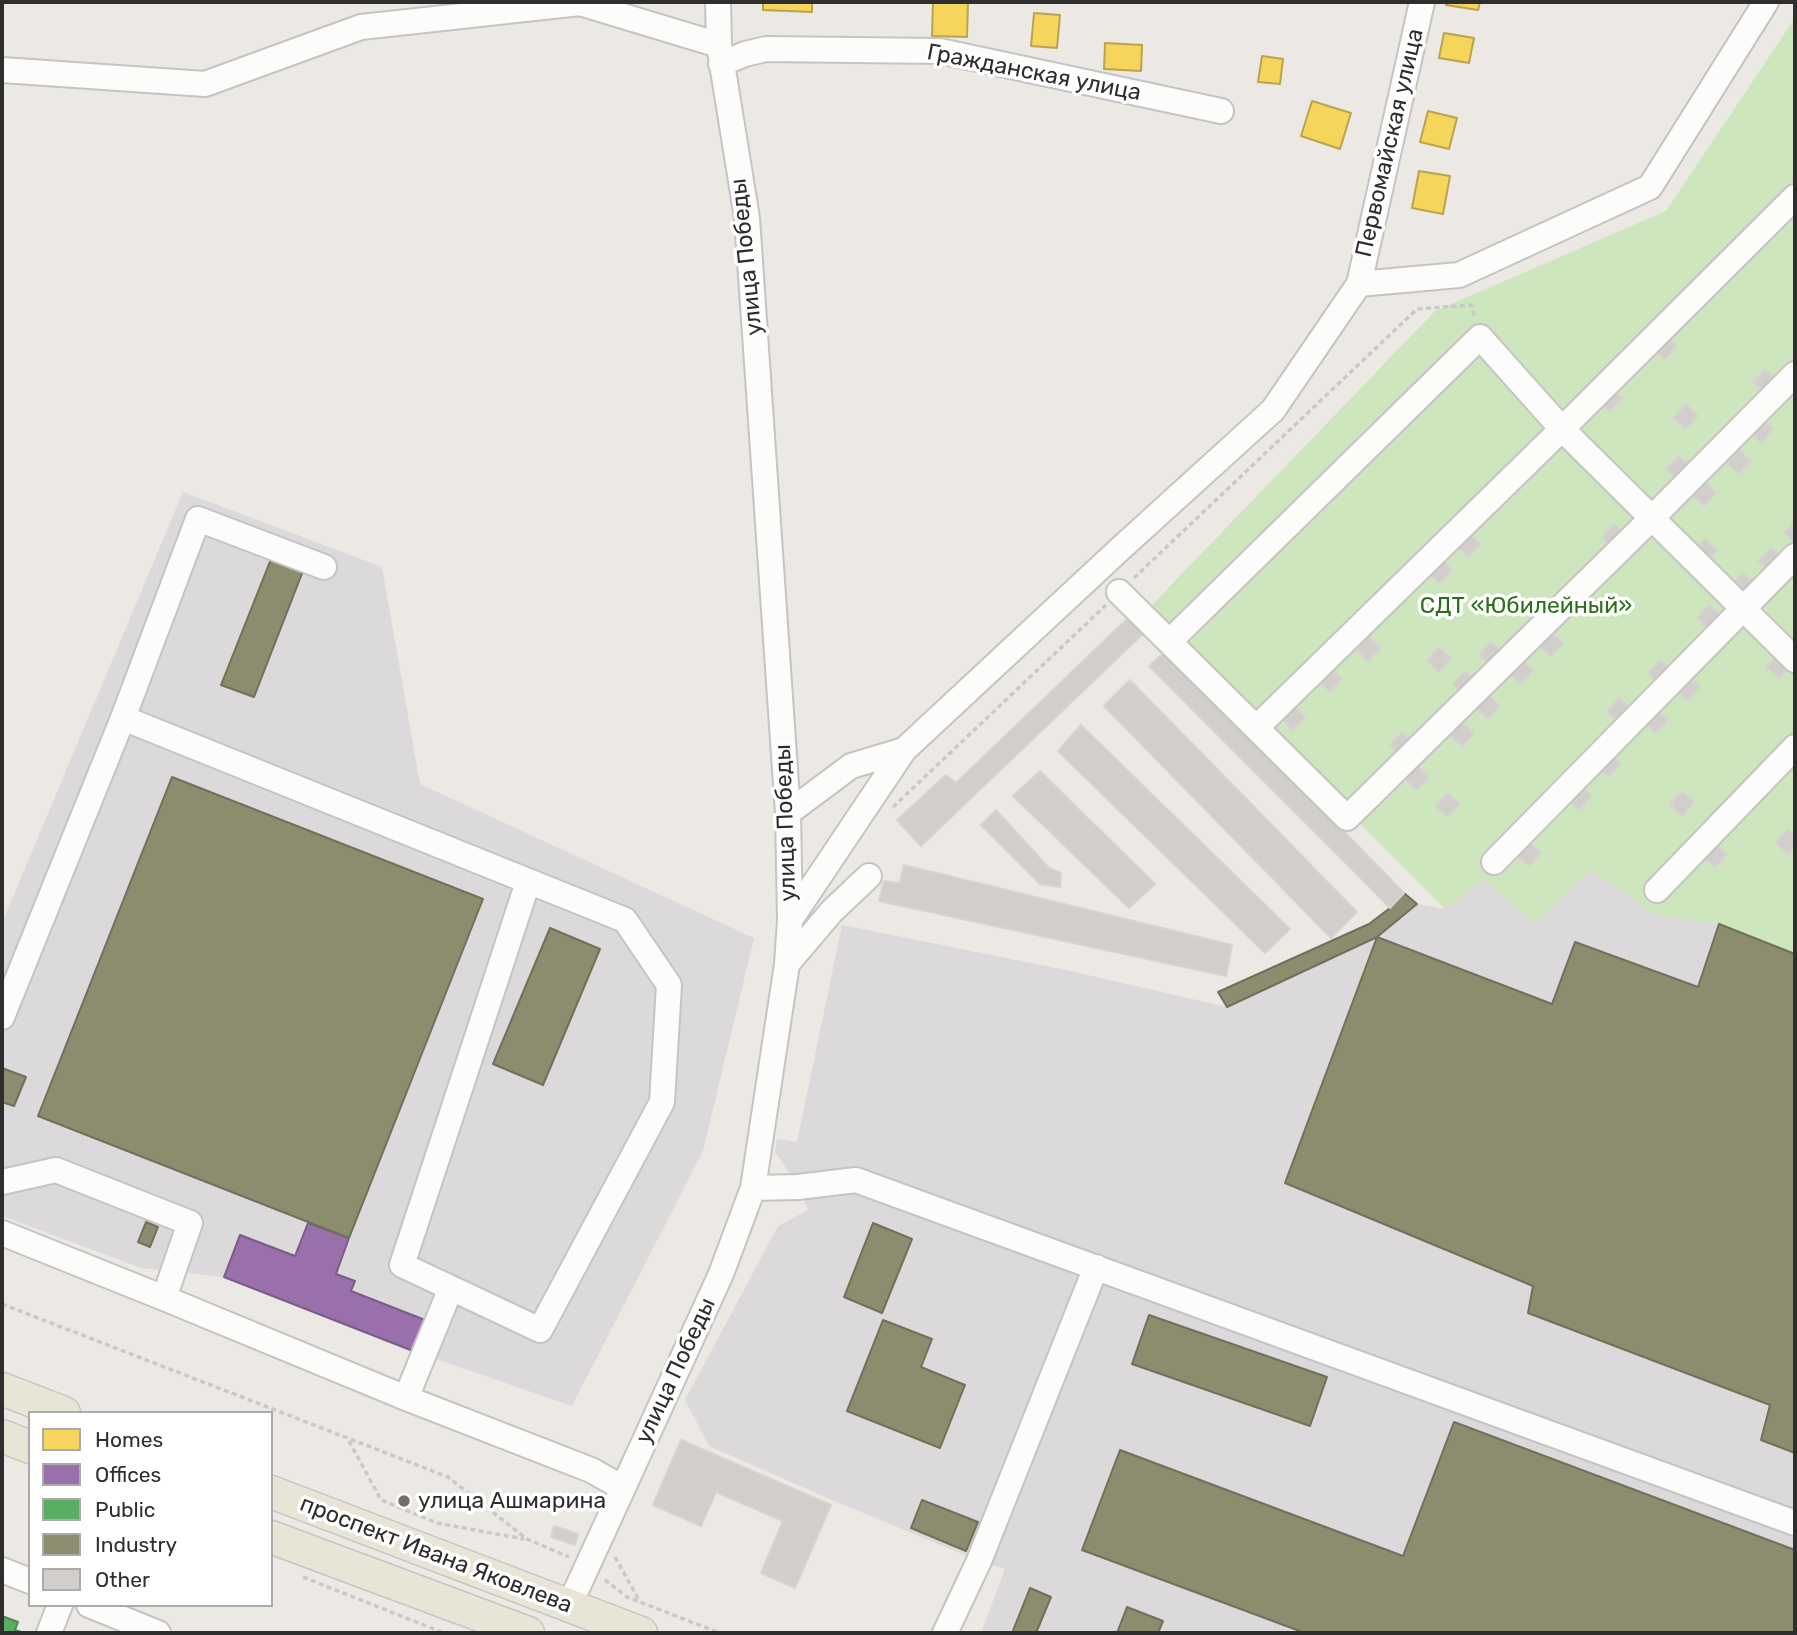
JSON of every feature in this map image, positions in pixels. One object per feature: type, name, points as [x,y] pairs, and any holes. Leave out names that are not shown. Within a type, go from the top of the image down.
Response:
[{"type":"main road","points":[[2,1389],[59,1411]]},
{"type":"main road","points":[[2,1436],[28,1446]]},
{"type":"main road","name":"проспект Ивана Яковлева","points":[[273,1493],[569,1606],[641,1618]]},
{"type":"main road","name":"проспект Ивана Яковлева","points":[[273,1538],[528,1633]]},
{"type":"street","name":"улица Победы","points":[[569,1606],[721,1274],[753,1188],[787,964],[790,920],[788,813],[747,218],[720,55],[718,2]]},
{"type":"street","name":"Первомайская улица","points":[[1359,284],[1422,2]]},
{"type":"street","points":[[790,920],[904,750],[1273,410],[1359,284],[1459,275],[1650,187],[1766,2]]},
{"type":"street","points":[[2,70],[205,84],[361,27],[580,3],[720,55]]},
{"type":"street","name":"Гражданская улица","points":[[720,55],[745,54],[766,49],[940,51],[1221,111]]},
{"type":"street","points":[[1257,727],[1795,197]]},
{"type":"street","points":[[1170,641],[1480,337],[1562,429],[1795,660]]},
{"type":"street","points":[[1119,592],[1347,818],[1795,373]]},
{"type":"street","points":[[2,1017],[122,718],[198,519],[324,567]]},
{"type":"street","points":[[1494,862],[1795,556]]},
{"type":"street","points":[[122,718],[528,881],[625,920],[669,985],[662,1102],[540,1329],[402,1265],[528,881]]},
{"type":"street","points":[[1657,890],[1795,747]]},
{"type":"street","points":[[788,813],[851,766],[904,750]]},
{"type":"street","points":[[787,964],[832,911],[869,876]]},
{"type":"street","points":[[2,1182],[56,1170],[190,1223],[164,1298]]},
{"type":"street","points":[[753,1188],[797,1187],[856,1180],[1795,1523]]},
{"type":"street","points":[[2,1233],[406,1398],[592,1470],[623,1488]]},
{"type":"street","points":[[944,1633],[979,1561],[1096,1268]]},
{"type":"street","points":[[406,1398],[451,1287]]},
{"type":"street","points":[[2,1570],[28,1580]]},
{"type":"street","points":[[49,1633],[59,1607]]},
{"type":"street","points":[[94,1607],[158,1633]]},
{"type":"path","points":[[888,812],[1417,309],[1471,305],[1480,337]]},
{"type":"path","points":[[2,1304],[448,1478],[527,1539],[574,1560]]},
{"type":"path","points":[[348,1439],[381,1500],[437,1523],[527,1539]]},
{"type":"path","points":[[603,1534],[641,1618]]},
{"type":"path","points":[[296,1575],[444,1633]]},
{"type":"path","points":[[601,1576],[627,1597],[641,1618],[720,1633]]},
{"type":"shaded area","points":[[183,492],[382,567],[420,784],[754,938],[703,1151],[572,1406],[433,1358],[224,1277],[141,1268],[2,1216],[2,923]]},
{"type":"shaded area","points":[[1590,869],[1656,915],[1719,924],[1795,954],[1795,1633],[981,1633],[1005,1569],[979,1561],[832,1500],[709,1446],[685,1400],[778,1226],[808,1210],[798,1187],[775,1151],[777,1139],[797,1142],[842,925],[1066,970],[1227,1007],[1377,937],[1417,904],[1445,909],[1484,879],[1534,923]]},
{"type":"green space","name":"СДТ «Юбилейный»","points":[[1795,18],[1795,954],[1719,924],[1656,915],[1590,870],[1534,923],[1484,879],[1445,909],[1147,610],[1435,311],[1666,211]]},
{"type":"building: Homes","points":[[763,2],[812,2],[812,12],[763,10]]},
{"type":"building: Homes","points":[[933,2],[968,2],[967,37],[932,36]]},
{"type":"building: Homes","points":[[1447,2],[1480,2],[1478,10],[1446,5]]},
{"type":"building: Homes","points":[[1034,13],[1060,15],[1057,48],[1031,46]]},
{"type":"building: Homes","points":[[1444,33],[1474,38],[1469,63],[1439,58]]},
{"type":"building: Homes","points":[[1105,43],[1142,45],[1141,71],[1104,69]]},
{"type":"building: Homes","points":[[1262,56],[1283,59],[1280,84],[1258,82]]},
{"type":"building: Homes","points":[[1312,101],[1351,113],[1340,149],[1301,136]]},
{"type":"building: Homes","points":[[1428,111],[1457,118],[1449,149],[1420,142]]},
{"type":"building: Homes","points":[[1419,171],[1450,176],[1443,214],[1412,208]]},
{"type":"building: Offices","points":[[308,1223],[349,1238],[336,1274],[355,1281],[351,1291],[425,1320],[413,1351],[224,1277],[240,1235],[295,1256]]},
{"type":"building: Public","points":[[2,1616],[18,1622],[15,1630],[24,1633],[2,1633]]},
{"type":"building: Industry","points":[[271,559],[303,571],[254,697],[221,685]]},
{"type":"building: Industry","points":[[172,777],[483,899],[349,1238],[38,1116]]},
{"type":"building: Industry","points":[[1404,893],[1417,904],[1377,937],[1227,1007],[1218,992],[1369,924]]},
{"type":"building: Industry","points":[[1719,924],[1795,954],[1795,1453],[1761,1440],[1770,1405],[1528,1313],[1533,1286],[1285,1183],[1377,937],[1552,1004],[1575,942],[1698,987]]},
{"type":"building: Industry","points":[[550,928],[600,949],[543,1085],[493,1064]]},
{"type":"building: Industry","points":[[2,1068],[26,1077],[14,1106],[2,1102]]},
{"type":"building: Industry","points":[[146,1222],[158,1227],[150,1247],[138,1242]]},
{"type":"building: Industry","points":[[873,1223],[912,1239],[882,1313],[844,1297]]},
{"type":"building: Industry","points":[[1149,1315],[1327,1377],[1310,1426],[1132,1364]]},
{"type":"building: Industry","points":[[883,1320],[932,1339],[921,1367],[965,1385],[940,1448],[847,1411]]},
{"type":"building: Industry","points":[[1454,1422],[1795,1550],[1795,1633],[1305,1633],[1082,1550],[1120,1450],[1403,1556]]},
{"type":"building: Industry","points":[[922,1500],[978,1522],[966,1551],[911,1528]]},
{"type":"building: Industry","points":[[1030,1588],[1051,1597],[1036,1633],[1012,1633]]},
{"type":"building: Industry","points":[[1127,1607],[1163,1621],[1158,1633],[1117,1633]]},
{"type":"building: Other","points":[[1665,335],[1677,346],[1665,359],[1653,348]]},
{"type":"building: Other","points":[[1765,369],[1777,380],[1765,393],[1753,382]]},
{"type":"building: Other","points":[[1610,387],[1622,398],[1610,411],[1598,400]]},
{"type":"building: Other","points":[[1686,404],[1698,416],[1686,429],[1673,418]]},
{"type":"building: Other","points":[[1761,418],[1773,429],[1761,443],[1749,431]]},
{"type":"building: Other","points":[[1739,450],[1751,461],[1739,474],[1727,463]]},
{"type":"building: Other","points":[[1679,456],[1691,467],[1678,480],[1666,469]]},
{"type":"building: Other","points":[[1704,481],[1716,493],[1704,506],[1692,495]]},
{"type":"building: Other","points":[[1795,521],[1795,543],[1784,533]]},
{"type":"building: Other","points":[[1614,524],[1626,535],[1614,549],[1602,537]]},
{"type":"building: Other","points":[[1469,533],[1481,544],[1468,557],[1456,546]]},
{"type":"building: Other","points":[[1705,539],[1718,550],[1705,563],[1693,552]]},
{"type":"building: Other","points":[[1771,548],[1783,559],[1771,572],[1758,561]]},
{"type":"building: Other","points":[[1440,558],[1452,570],[1439,583],[1428,572]]},
{"type":"building: Other","points":[[1743,573],[1755,584],[1743,597],[1731,586]]},
{"type":"building: Other","points":[[1709,605],[1721,616],[1709,629],[1697,618]]},
{"type":"building: Other","points":[[1130,616],[1147,630],[921,846],[897,820],[946,775],[956,783]]},
{"type":"building: Other","points":[[1551,632],[1563,643],[1551,657],[1539,645]]},
{"type":"building: Other","points":[[1368,636],[1381,648],[1368,661],[1356,650]]},
{"type":"building: Other","points":[[1491,642],[1503,653],[1491,666],[1479,655]]},
{"type":"building: Other","points":[[1439,647],[1451,658],[1439,672],[1427,661]]},
{"type":"building: Other","points":[[1167,650],[1404,893],[1390,908],[1149,666]]},
{"type":"building: Other","points":[[1779,654],[1791,665],[1779,678],[1766,667]]},
{"type":"building: Other","points":[[1521,659],[1533,671],[1521,684],[1508,672]]},
{"type":"building: Other","points":[[1660,660],[1673,671],[1660,684],[1648,673]]},
{"type":"building: Other","points":[[1330,667],[1342,678],[1330,692],[1318,680]]},
{"type":"building: Other","points":[[1465,671],[1477,682],[1465,696],[1453,684]]},
{"type":"building: Other","points":[[1687,675],[1700,687],[1687,700],[1675,689]]},
{"type":"building: Other","points":[[1130,680],[1357,912],[1331,938],[1104,706]]},
{"type":"building: Other","points":[[1488,695],[1500,706],[1488,719],[1476,708]]},
{"type":"building: Other","points":[[1619,698],[1631,709],[1619,723],[1607,712]]},
{"type":"building: Other","points":[[1293,705],[1305,717],[1293,730],[1281,718]]},
{"type":"building: Other","points":[[1656,709],[1668,720],[1656,733],[1644,722]]},
{"type":"building: Other","points":[[1462,722],[1474,733],[1462,746],[1450,735]]},
{"type":"building: Other","points":[[1081,725],[1290,929],[1265,953],[1058,751]]},
{"type":"building: Other","points":[[1402,732],[1415,743],[1402,756],[1390,745]]},
{"type":"building: Other","points":[[1609,752],[1621,764],[1608,777],[1596,766]]},
{"type":"building: Other","points":[[1417,766],[1429,777],[1417,790],[1405,779]]},
{"type":"building: Other","points":[[1040,771],[1155,884],[1129,908],[1013,796]]},
{"type":"building: Other","points":[[1579,785],[1591,796],[1579,810],[1567,799]]},
{"type":"building: Other","points":[[1682,791],[1694,802],[1682,816],[1670,805]]},
{"type":"building: Other","points":[[1448,793],[1460,804],[1448,817],[1435,806]]},
{"type":"building: Other","points":[[996,810],[1049,868],[1061,873],[1060,887],[1040,884],[981,825]]},
{"type":"building: Other","points":[[1788,829],[1795,836],[1795,846],[1788,854],[1776,843]]},
{"type":"building: Other","points":[[1529,842],[1541,853],[1529,866],[1516,855]]},
{"type":"building: Other","points":[[1715,843],[1727,854],[1715,867],[1703,856]]},
{"type":"building: Other","points":[[904,865],[1232,945],[1226,976],[879,901],[884,881],[900,883]]},
{"type":"building: Other","points":[[681,1440],[831,1505],[795,1588],[761,1573],[783,1521],[716,1492],[701,1526],[653,1505]]},
{"type":"building: Other","points":[[554,1526],[578,1534],[575,1545],[551,1537]]},
{"type":"place","name":"улица Ашмарина","points":[[404,1501]]}]
